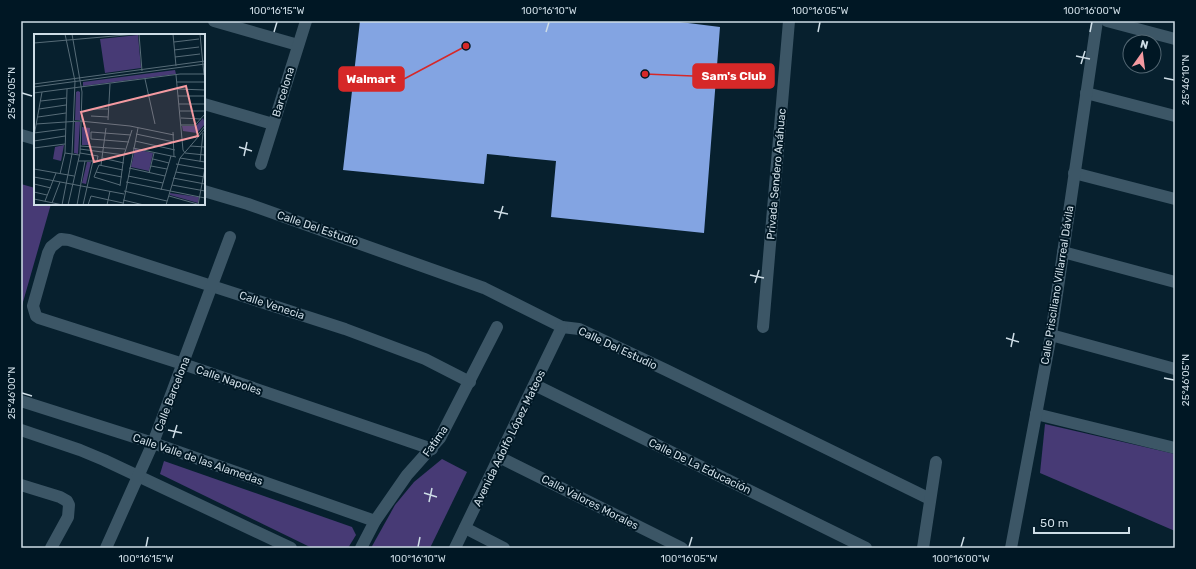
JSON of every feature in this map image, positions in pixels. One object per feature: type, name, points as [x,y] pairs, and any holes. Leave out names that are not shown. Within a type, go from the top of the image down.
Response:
[{"type":"street","points":[[214,21],[298,45]]},
{"type":"street","name":"Barcelona","points":[[261,164],[306,21]]},
{"type":"street","name":"Privada Sendero Anáhuac","points":[[762,326],[789,21]]},
{"type":"street","name":"Calle Prisciliano Villarreal Dávila","points":[[1011,548],[1051,335],[1097,21]]},
{"type":"street","points":[[1107,21],[1175,39]]},
{"type":"street","points":[[1086,93],[1175,116]]},
{"type":"street","points":[[205,104],[274,124]]},
{"type":"street","points":[[21,135],[34,139]]},
{"type":"street","points":[[1074,174],[1175,199]]},
{"type":"street","name":"Calle Del Estudio","points":[[205,191],[270,212],[484,288],[562,327],[579,329],[930,499]]},
{"type":"street","name":"Calle Barcelona","points":[[106,548],[153,443],[230,237]]},
{"type":"street","name":"Calle Venecia","points":[[33,306],[51,247],[61,239],[69,240],[213,285],[345,329],[424,358],[470,382]]},
{"type":"street","points":[[1063,252],[1175,282]]},
{"type":"street","name":"Calle Napoles","points":[[33,306],[36,316],[39,318],[183,364],[432,450]]},
{"type":"street","name":"Fatima","points":[[361,548],[375,521],[407,475],[432,450],[440,438],[470,382],[497,326]]},
{"type":"street","name":"Avenida Adolfo López Mateos","points":[[455,548],[562,327]]},
{"type":"street","points":[[1051,335],[1175,369]]},
{"type":"street","name":"Calle De La Educación","points":[[534,385],[866,548]]},
{"type":"street","name":"Calle Valle de las Alamedas","points":[[21,401],[153,443],[375,521]]},
{"type":"street","points":[[1036,414],[1175,448]]},
{"type":"street","points":[[21,430],[80,450],[139,476],[291,548]]},
{"type":"street","name":"Calle Valores Morales","points":[[499,457],[682,548]]},
{"type":"street","points":[[922,548],[936,462]]},
{"type":"street","points":[[21,485],[60,497],[67,501],[69,505],[68,517],[51,548]]},
{"type":"street","points":[[465,528],[504,548]]},
{"type":"shaded area","points":[[21,184],[34,188],[34,205],[51,205],[21,309]]},
{"type":"shaded area","points":[[1045,424],[1175,454],[1175,531],[1040,473]]},
{"type":"shaded area","points":[[442,459],[467,472],[430,548],[371,548],[395,505],[414,482]]},
{"type":"shaded area","points":[[164,461],[352,527],[356,535],[348,548],[312,548],[160,474]]},
{"type":"building","points":[[360,21],[672,21],[720,27],[704,233],[551,217],[556,161],[487,154],[484,184],[343,170]]},
{"type":"place","name":"Walmart","points":[[466,46]]},
{"type":"place","name":"Sam's Club","points":[[645,74]]}]
